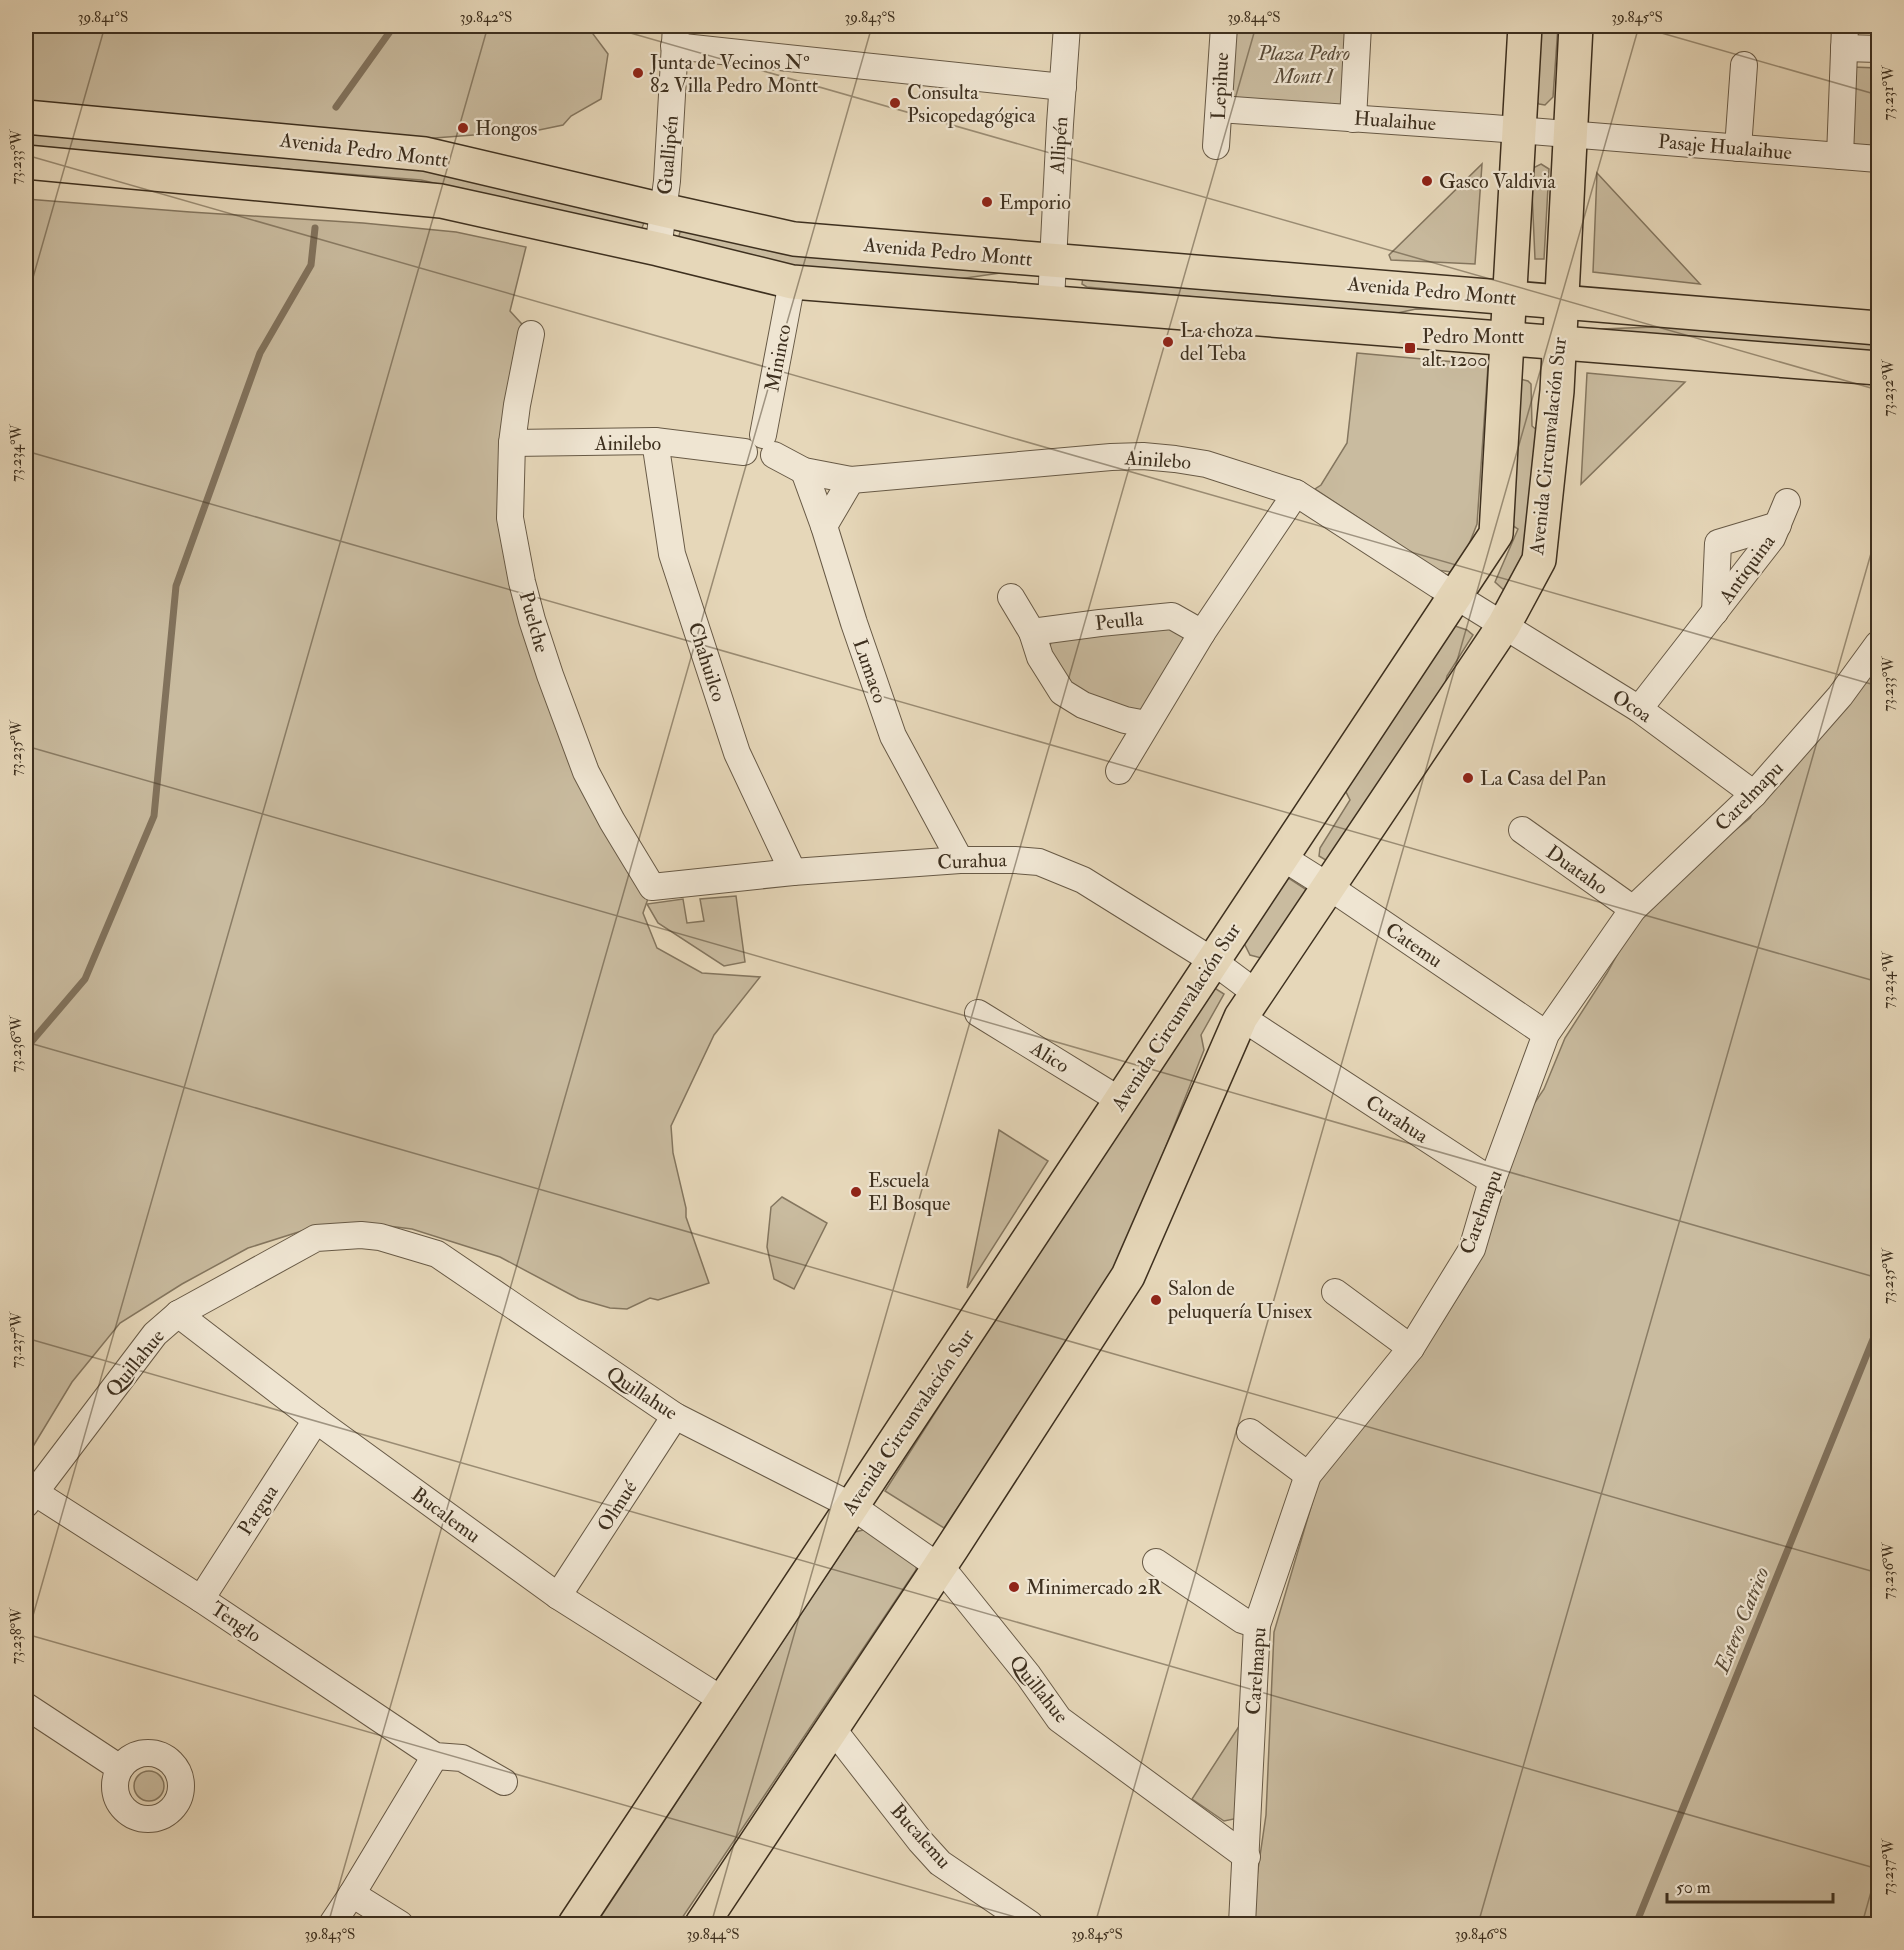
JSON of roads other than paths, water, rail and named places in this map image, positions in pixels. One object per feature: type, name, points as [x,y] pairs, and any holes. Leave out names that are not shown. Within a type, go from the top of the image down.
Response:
[{"type":"main road","name":"Avenida Circunvalación Sur","points":[[575,1924],[1496,534],[1525,26]]},
{"type":"main road","name":"Avenida Circunvalación Sur","points":[[702,1924],[939,1567],[1128,1276],[1248,1005],[1504,626],[1539,560],[1557,391],[1576,26]]},
{"type":"main road","name":"Avenida Pedro Montt","points":[[26,117],[425,154],[794,239],[1878,328]]},
{"type":"main road","name":"Avenida Pedro Montt","points":[[26,162],[441,201],[658,249],[792,282],[1878,368]]},
{"type":"street","name":"Allipén","points":[[1051,301],[1067,26]]},
{"type":"street","name":"Lepihue","points":[[1216,146],[1224,26]]},
{"type":"street","points":[[1353,119],[1358,26]]},
{"type":"street","points":[[675,36],[1063,87]]},
{"type":"street","name":"Guallipén","points":[[658,249],[670,136],[675,36]]},
{"type":"street","points":[[1840,156],[1845,37],[1878,49]]},
{"type":"street","points":[[1738,148],[1744,65]]},
{"type":"street","name":"Hualaihue","points":[[1219,109],[1571,134]]},
{"type":"street","name":"Pasaje Hualaihue","points":[[1571,134],[1878,159]]},
{"type":"street","name":"Mininco","points":[[769,445],[792,282]]},
{"type":"street","name":"Puelche","points":[[531,334],[512,443],[510,518],[522,582],[550,675],[586,772],[612,821],[652,887]]},
{"type":"street","name":"Ainilebo","points":[[512,443],[655,441],[744,452],[748,462],[758,466],[768,463],[769,445]]},
{"type":"street","name":"Chahuilco","points":[[655,441],[672,554],[738,753],[794,872]]},
{"type":"street","name":"Ainilebo","points":[[769,445],[804,471],[851,480],[1111,457],[1143,456],[1206,464],[1296,493],[1504,626]]},
{"type":"street","name":"Lumaco","points":[[804,471],[893,736],[960,860]]},
{"type":"street","points":[[824,526],[851,480]]},
{"type":"street","points":[[1119,771],[1202,633],[1296,493]]},
{"type":"street","name":"Antiquina","points":[[1639,709],[1772,538],[1787,502]]},
{"type":"street","name":"Antiquina","points":[[1715,612],[1718,543],[1778,525]]},
{"type":"street","points":[[1011,597],[1032,632],[1040,657],[1062,692],[1083,705],[1125,720],[1146,724]]},
{"type":"street","name":"Peulla","points":[[1032,632],[1172,616],[1202,633]]},
{"type":"street","name":"Ocoa","points":[[1504,626],[1639,709],[1754,794]]},
{"type":"street","name":"Carelmapu","points":[[1242,1924],[1257,1625],[1308,1475],[1411,1348],[1472,1249],[1492,1180],[1546,1034],[1633,909],[1754,794],[1840,696],[1878,644]]},
{"type":"street","name":"Duataho","points":[[1522,830],[1633,909]]},
{"type":"street","name":"Catemu","points":[[1282,857],[1546,1034]]},
{"type":"street","name":"Curahua","points":[[652,887],[794,872],[960,860],[1039,862],[1083,880],[1213,961],[1248,1005],[1492,1180]]},
{"type":"street","name":"Alico","points":[[978,1013],[1121,1101]]},
{"type":"street","name":"Quillahue","points":[[30,1498],[155,1334],[178,1314],[316,1238],[361,1235],[380,1237],[437,1254],[675,1416],[852,1506],[939,1567],[1021,1666],[1059,1719],[1247,1857]]},
{"type":"street","points":[[1335,1292],[1411,1348]]},
{"type":"street","name":"Bucalemu","points":[[178,1314],[316,1420],[558,1596],[724,1701]]},
{"type":"street","name":"Olmué","points":[[558,1596],[675,1416]]},
{"type":"street","name":"Pargua","points":[[201,1599],[316,1420]]},
{"type":"street","points":[[1250,1432],[1308,1475]]},
{"type":"street","name":"Tenglo","points":[[30,1498],[201,1599],[435,1756],[462,1758],[504,1782]]},
{"type":"street","points":[[1156,1562],[1242,1620],[1257,1625]]},
{"type":"street","points":[[26,1706],[120,1768]]},
{"type":"street","name":"Bucalemu","points":[[832,1728],[920,1841],[940,1863],[1030,1924]]},
{"type":"street","points":[[332,1924],[435,1756]]},
{"type":"street","points":[[352,1894],[400,1924]]},
{"type":"waterway","points":[[336,107],[394,26]]},
{"type":"waterway","points":[[26,1048],[85,979],[154,816],[176,586],[260,353],[311,265],[315,228]]},
{"type":"waterway","name":"Estero Catrico","points":[[1636,1924],[1878,1327]]},
{"type":"place","name":"Junta de Vecinos Nº 82 Villa Pedro Montt","points":[[638,73]]},
{"type":"place","name":"Consulta Psicopedagógica","points":[[895,103]]},
{"type":"place","name":"Hongos","points":[[463,128]]},
{"type":"place","name":"Gasco Valdivia","points":[[1427,181]]},
{"type":"place","name":"Emporio","points":[[987,202]]},
{"type":"place","name":"La choza del Teba","points":[[1168,342]]},
{"type":"place","name":"Pedro Montt alt. 1200","points":[[1410,348]]},
{"type":"place","name":"La Casa del Pan","points":[[1468,778]]},
{"type":"place","name":"Escuela El Bosque","points":[[856,1192]]},
{"type":"place","name":"Salon de peluquería Unisex","points":[[1156,1300]]},
{"type":"place","name":"Minimercado 2R","points":[[1014,1587]]},
{"type":"park label","name":"Plaza Pedro Montt I","points":[[1304,64]]}]
